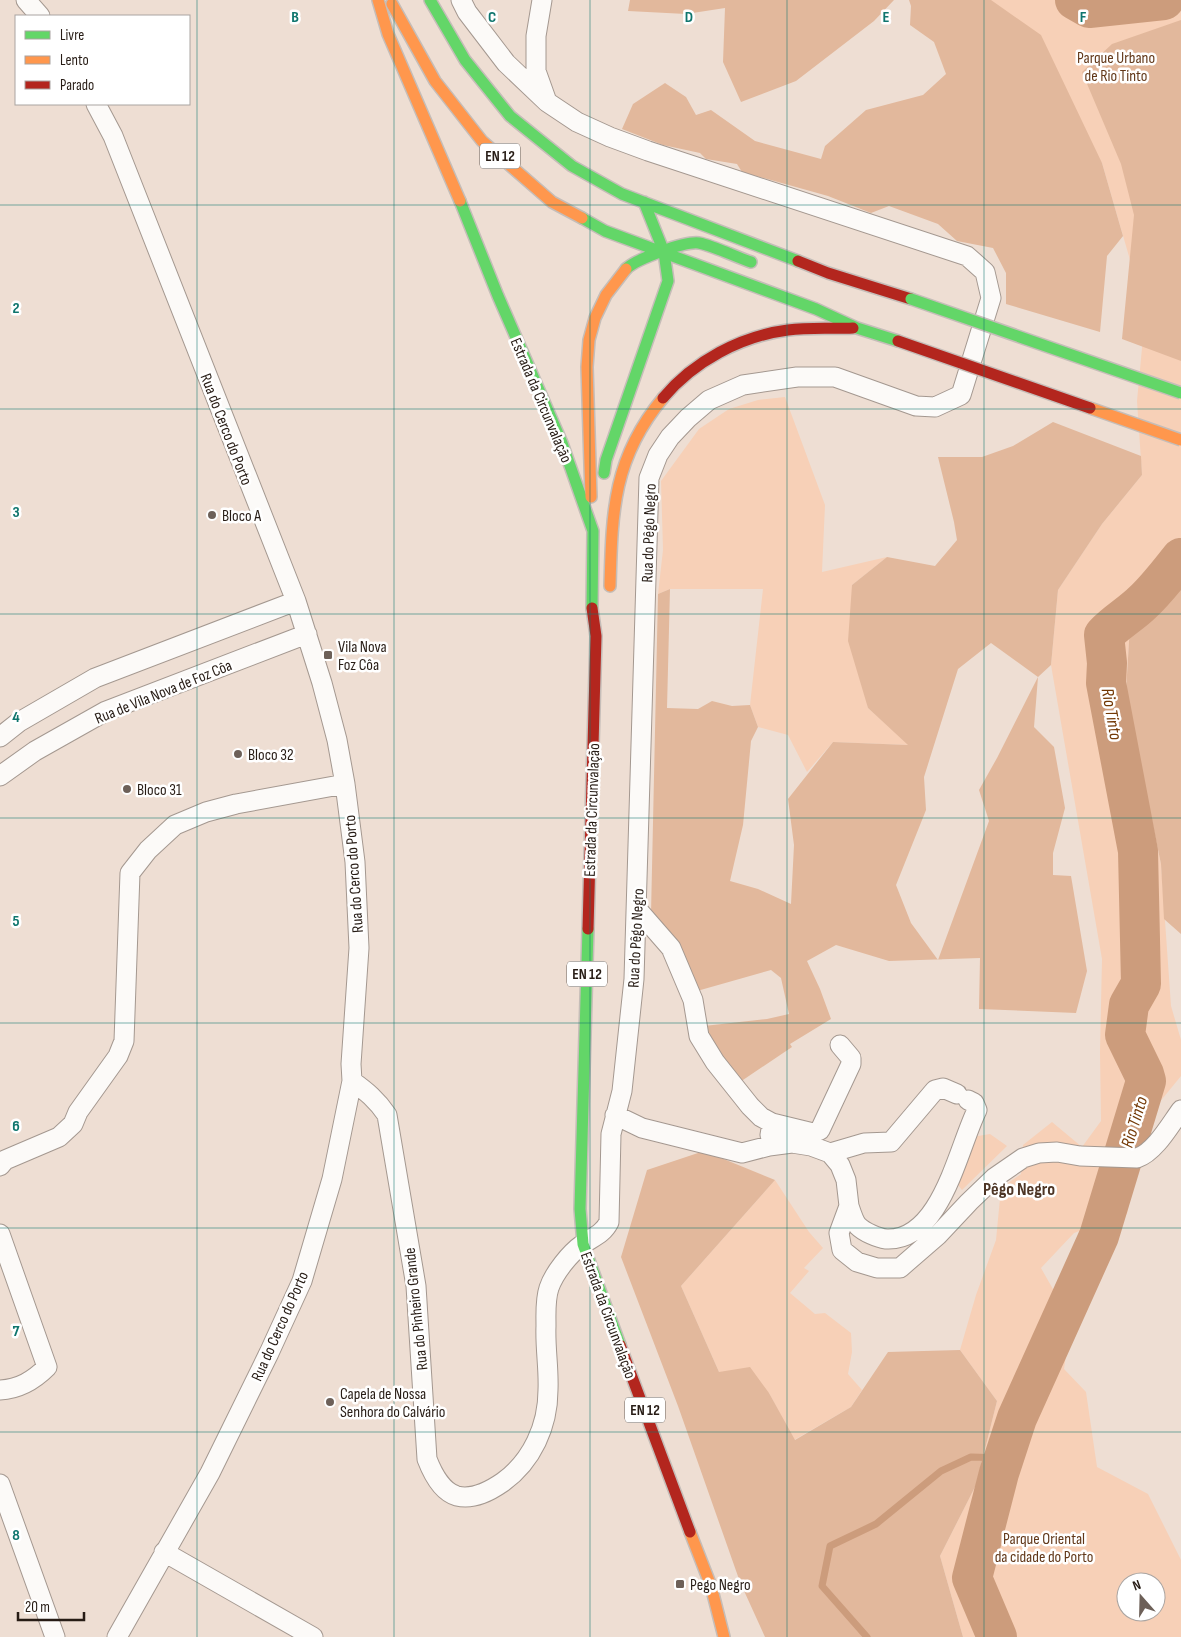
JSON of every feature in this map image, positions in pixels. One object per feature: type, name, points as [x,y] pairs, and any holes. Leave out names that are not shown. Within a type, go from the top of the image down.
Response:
[{"type":"main road","name":"Estrada da Circunvalação","points":[[378,0],[388,34],[562,443],[593,531],[592,612],[596,636],[580,1209],[583,1244],[711,1586],[724,1637]]},
{"type":"main road","name":"EN 12","points":[[390,0],[434,80],[482,141],[552,202],[605,231],[816,309],[857,328],[1181,440]]},
{"type":"main road","name":"EN 12","points":[[430,0],[465,60],[510,116],[572,166],[622,194],[828,273],[911,299],[1181,393]]},
{"type":"main road","name":"EN 12","points":[[593,531],[606,460],[665,292],[668,272],[664,252],[644,202]]},
{"type":"main road","points":[[593,531],[588,448],[587,364],[589,341],[605,297],[619,277],[638,260],[698,244],[758,265]]},
{"type":"main road","points":[[801,274],[828,273]]},
{"type":"main road","points":[[596,636],[610,591],[614,501],[619,478],[635,438],[660,399],[697,365],[726,349],[756,337],[782,331],[857,328]]},
{"type":"street","points":[[26,0],[39,15]]},
{"type":"street","points":[[461,0],[467,12],[506,63],[547,102]]},
{"type":"street","points":[[542,0],[536,36],[536,71],[547,102]]},
{"type":"street","name":"Rua do Pêgo Negro","points":[[547,102],[577,122],[610,137],[967,256],[985,272],[991,298],[961,395],[935,407],[916,406],[835,377],[797,377],[743,385],[709,400],[688,418],[658,455],[649,478],[634,979],[623,1082],[611,1134],[609,1222],[602,1232],[583,1244]]},
{"type":"street","name":"Rua do Cerco do Porto","points":[[97,105],[113,136],[222,418],[296,601],[307,634],[337,740],[345,784],[355,862],[359,948],[351,1064],[352,1081],[332,1179],[302,1281],[210,1473],[117,1637]]},
{"type":"street","points":[[0,737],[19,722],[95,678],[296,601]]},
{"type":"street","name":"Rua de Vila Nova de Foz Côa","points":[[0,776],[35,751],[106,710],[307,634]]},
{"type":"street","points":[[0,1166],[4,1160],[59,1137],[73,1124],[78,1112],[118,1056],[124,1041],[130,873],[148,850],[175,826],[206,812],[236,804],[345,784]]},
{"type":"street","points":[[637,909],[671,948],[694,1000],[699,1036],[715,1062],[761,1117],[772,1123],[813,1133],[820,1130],[851,1064],[851,1058],[840,1046]]},
{"type":"street","name":"Rua do Pinheiro Grande","points":[[352,1081],[380,1104],[387,1115],[416,1286],[427,1458],[440,1483],[452,1494],[470,1496],[491,1490],[526,1461],[545,1419],[548,1391],[546,1299],[549,1286],[562,1265],[583,1244]]},
{"type":"street","points":[[615,1115],[642,1128],[742,1153],[769,1146],[792,1143],[811,1146],[830,1153],[840,1165],[846,1180],[849,1206],[858,1226],[882,1239],[896,1239],[908,1235],[918,1228],[933,1211],[947,1186],[976,1110],[974,1103],[943,1088],[935,1090],[891,1142],[864,1142],[830,1153]]},
{"type":"street","points":[[849,1206],[839,1232],[842,1250],[857,1262],[877,1268],[900,1268],[938,1235],[994,1178],[1023,1158],[1038,1153],[1057,1152],[1080,1156],[1137,1158],[1151,1150],[1181,1110]]},
{"type":"street","points":[[769,1146],[772,1123]]},
{"type":"street","points":[[0,1234],[47,1367],[36,1378],[19,1386],[0,1390]]},
{"type":"street","points":[[0,1484],[55,1637]]},
{"type":"street","points":[[164,1552],[304,1635]]},
{"type":"green space","points":[[630,0],[894,0],[874,21],[796,81],[741,102],[723,62],[725,8],[686,14],[628,11]]},
{"type":"green space","points":[[909,0],[991,0],[1041,35],[1102,163],[1123,236],[1107,256],[1100,332],[1006,304],[1006,273],[993,248],[957,241],[938,224],[889,206],[871,213],[828,196],[742,172],[737,164],[706,159],[700,153],[663,145],[622,129],[633,104],[665,83],[686,97],[696,115],[711,110],[755,141],[821,159],[825,146],[866,110],[923,95],[946,74],[934,42],[910,25],[911,6]]},
{"type":"green space","name":"Parque Oriental da cidade do Porto","points":[[975,0],[1181,0],[1181,586],[1130,625],[1125,708],[1161,864],[1171,1006],[1181,1040],[1181,1076],[1154,1109],[1138,1143],[1127,1214],[1074,1233],[1041,1268],[1071,1321],[1064,1369],[1086,1392],[1097,1467],[1148,1494],[1181,1560],[1181,1637],[963,1637],[940,1556],[976,1485],[997,1401],[960,1350],[976,1295],[996,1240],[1001,1188],[1021,1174],[1023,1145],[1052,1122],[1082,1147],[1101,1121],[1102,959],[1051,665],[1058,590],[1102,524],[1142,475],[1137,401],[1144,327],[1135,277],[1102,163]]},
{"type":"green space","name":"Parque Urbano de Rio Tinto","points":[[1181,20],[1181,361],[1122,339],[1134,215],[1121,164],[1082,72],[1112,44]]},
{"type":"green space","points":[[785,397],[825,505],[822,572],[887,557],[852,585],[868,708],[909,745],[833,742],[807,772],[788,735],[758,727],[750,705],[763,589],[670,589],[658,594],[663,550],[661,481],[699,429],[729,409],[758,400]]},
{"type":"green space","points":[[1053,422],[1141,456],[1142,475],[1102,524],[1058,590],[1051,665],[1038,677],[991,643],[958,669],[924,777],[926,810],[896,885],[911,923],[938,959],[889,961],[836,945],[807,961],[831,1019],[790,1044],[792,1047],[740,1082],[715,1049],[704,1026],[767,1019],[789,1014],[781,978],[771,970],[697,991],[651,914],[658,594],[670,589],[667,708],[698,709],[712,701],[732,706],[750,705],[758,727],[751,741],[743,825],[730,881],[758,889],[791,904],[794,845],[788,799],[833,742],[908,745],[868,708],[848,641],[852,585],[887,557],[935,566],[957,540],[938,457],[982,457],[1013,446]]},
{"type":"green space","points":[[1181,586],[1181,934],[1164,919],[1161,864],[1125,708],[1130,625]]},
{"type":"green space","points":[[1038,677],[1034,727],[1054,747],[1065,808],[1053,853],[1053,875],[1071,876],[1087,971],[1076,1013],[979,1009],[980,958],[938,959],[989,821],[979,790]]},
{"type":"green space","points":[[971,1131],[978,1136],[990,1134],[1007,1146],[962,1190],[955,1181]]},
{"type":"green space","points":[[704,1151],[775,1180],[681,1286],[719,1372],[750,1367],[769,1393],[795,1440],[851,1407],[888,1352],[960,1350],[997,1401],[976,1485],[940,1556],[963,1637],[765,1637],[740,1582],[678,1406],[621,1257],[647,1170]]},
{"type":"green space","points":[[775,1180],[809,1232],[823,1248],[804,1268],[809,1271],[790,1293],[815,1314],[825,1313],[851,1333],[852,1352],[848,1374],[862,1390],[851,1407],[794,1440],[769,1393],[719,1372],[681,1286]]},
{"type":"waterway","name":"Rio Tinto","points":[[1075,0],[1089,8],[1164,0]]},
{"type":"waterway","name":"Rio Tinto","points":[[997,1637],[972,1578],[999,1473],[1017,1418],[1099,1236],[1146,1081],[1125,1035],[1129,1005],[1141,984],[1138,851],[1106,683],[1107,663],[1104,635],[1148,597],[1181,558]]},
{"type":"waterway","points":[[867,1637],[822,1586],[830,1546],[876,1524],[941,1471],[971,1457],[1004,1458]]},
{"type":"traffic: fast","points":[[430,0],[465,60],[510,116],[572,166],[622,194],[798,261]]},
{"type":"traffic: fast","points":[[460,201],[498,296],[562,443],[593,531],[592,608]]},
{"type":"traffic: fast","points":[[604,473],[606,460],[668,281],[664,252],[644,202]]},
{"type":"traffic: fast","points":[[582,218],[605,231],[816,309],[857,328],[898,341]]},
{"type":"traffic: fast","points":[[626,269],[650,256],[692,243],[699,243],[751,262]]},
{"type":"traffic: fast","points":[[911,299],[1181,393]]},
{"type":"traffic: fast","points":[[588,929],[580,1209],[583,1244],[620,1345]]},
{"type":"traffic: slow","points":[[378,0],[388,34],[460,201]]},
{"type":"traffic: slow","points":[[392,4],[435,81],[482,141],[552,202],[582,218]]},
{"type":"traffic: slow","points":[[591,497],[587,367],[589,340],[595,318],[606,295],[626,269]]},
{"type":"traffic: slow","points":[[610,586],[612,533],[618,486],[634,442],[646,420],[663,398]]},
{"type":"traffic: slow","points":[[1090,408],[1181,440]]},
{"type":"traffic: slow","points":[[690,1532],[711,1586],[724,1637]]},
{"type":"traffic: jam","points":[[798,261],[828,273],[911,299]]},
{"type":"traffic: jam","points":[[663,398],[689,373],[719,352],[736,344],[770,333],[796,329],[853,328]]},
{"type":"traffic: jam","points":[[898,341],[1090,408]]},
{"type":"traffic: jam","points":[[588,929],[596,636],[592,608]]},
{"type":"traffic: jam","points":[[620,1345],[690,1532]]},
{"type":"place","name":"Bloco A","points":[[212,515]]},
{"type":"place","name":"Vila Nova Foz Côa","points":[[328,655]]},
{"type":"place","name":"Bloco 32","points":[[238,754]]},
{"type":"place","name":"Bloco 31","points":[[127,789]]},
{"type":"place","name":"Capela de Nossa Senhora do Calvário","points":[[330,1402]]},
{"type":"place","name":"Pego Negro","points":[[680,1584]]},
{"type":"district","name":"Pêgo Negro","points":[[1019,1189]]}]
